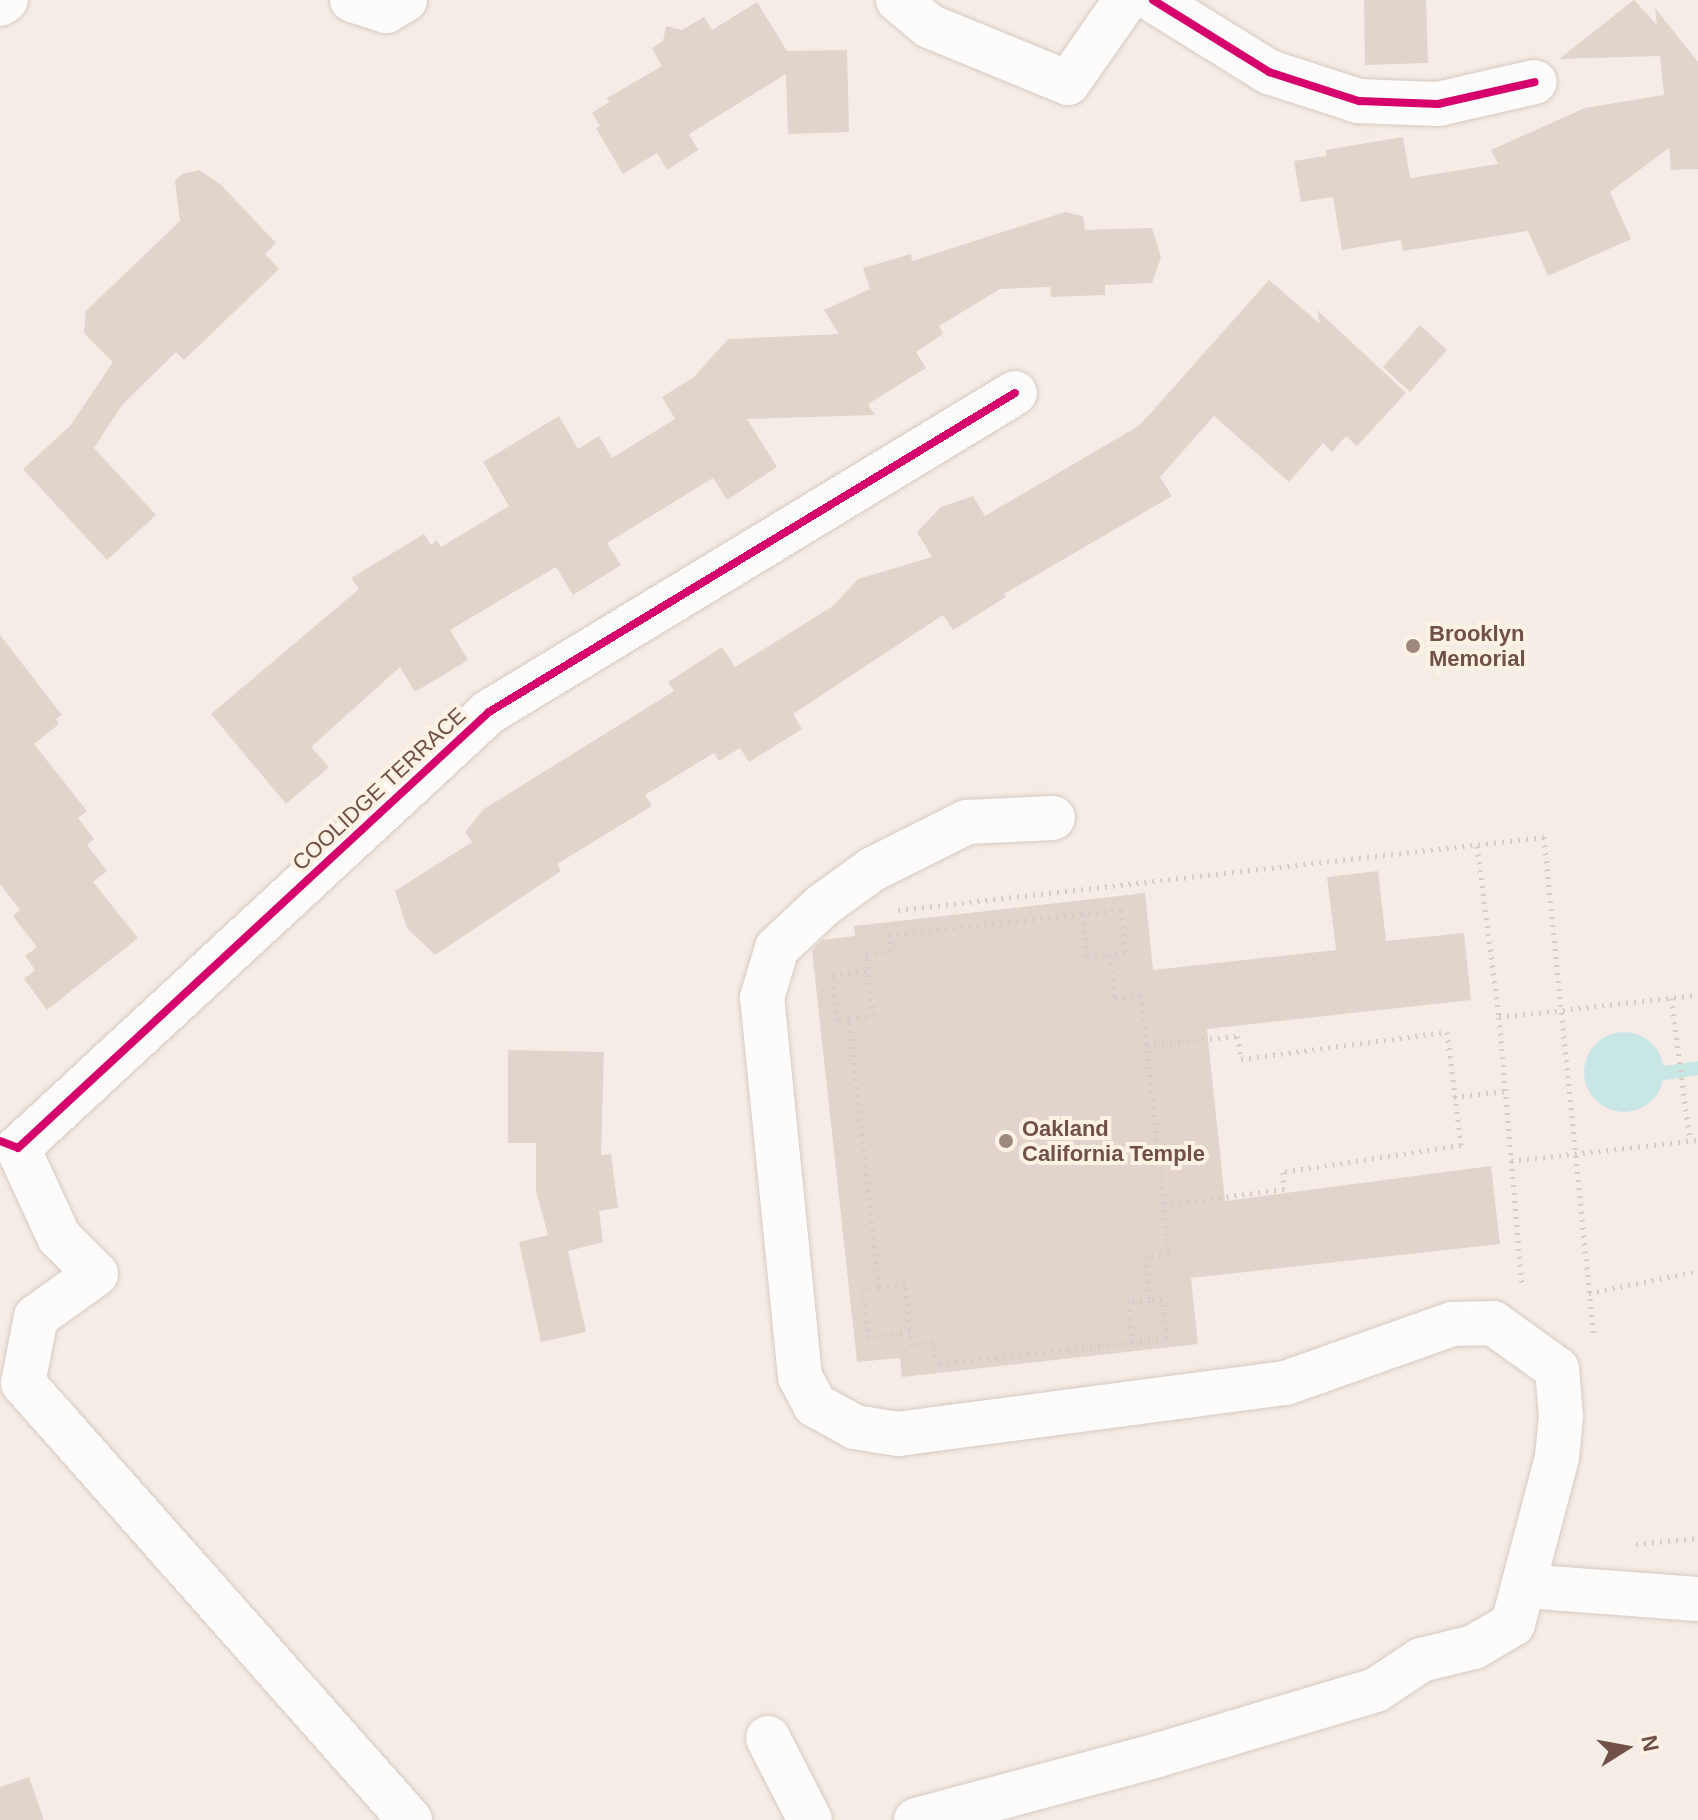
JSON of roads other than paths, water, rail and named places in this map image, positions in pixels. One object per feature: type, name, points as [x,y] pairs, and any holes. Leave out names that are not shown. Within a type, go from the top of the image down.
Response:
[{"type":"street","points":[[0,4],[6,0]]},
{"type":"street","points":[[352,0],[386,11],[405,0]]},
{"type":"street","points":[[898,0],[929,26],[1068,83],[1126,0]]},
{"type":"street","points":[[1153,0],[1269,72],[1359,101],[1438,104],[1535,82]]},
{"type":"street","name":"COOLIDGE TERRACE","points":[[9,1145],[489,712],[1015,393]]},
{"type":"street","points":[[916,1820],[1158,1755],[1376,1690],[1421,1660],[1474,1647],[1513,1624],[1557,1457],[1561,1416],[1557,1369],[1493,1323],[1452,1324],[1285,1383],[898,1434],[855,1427],[815,1405],[800,1377],[762,998],[777,948],[823,905],[873,869],[967,822],[1053,818]]},
{"type":"street","points":[[9,1145],[59,1237],[96,1274],[36,1317],[23,1383],[410,1820]]},
{"type":"street","points":[[1524,1586],[1698,1599]]},
{"type":"street","points":[[768,1738],[810,1820]]},
{"type":"water","points":[[1624,1032],[1639,1035],[1652,1044],[1661,1057],[1664,1072],[1661,1087],[1652,1100],[1639,1109],[1624,1112],[1609,1109],[1596,1100],[1587,1087],[1584,1072],[1587,1057],[1596,1044],[1609,1035]]},
{"type":"waterway","points":[[1664,1073],[1698,1068]]},
{"type":"place","name":"Brooklyn Memorial","points":[[1413,646]]},
{"type":"place","name":"Oakland California Temple","points":[[1006,1141]]}]
